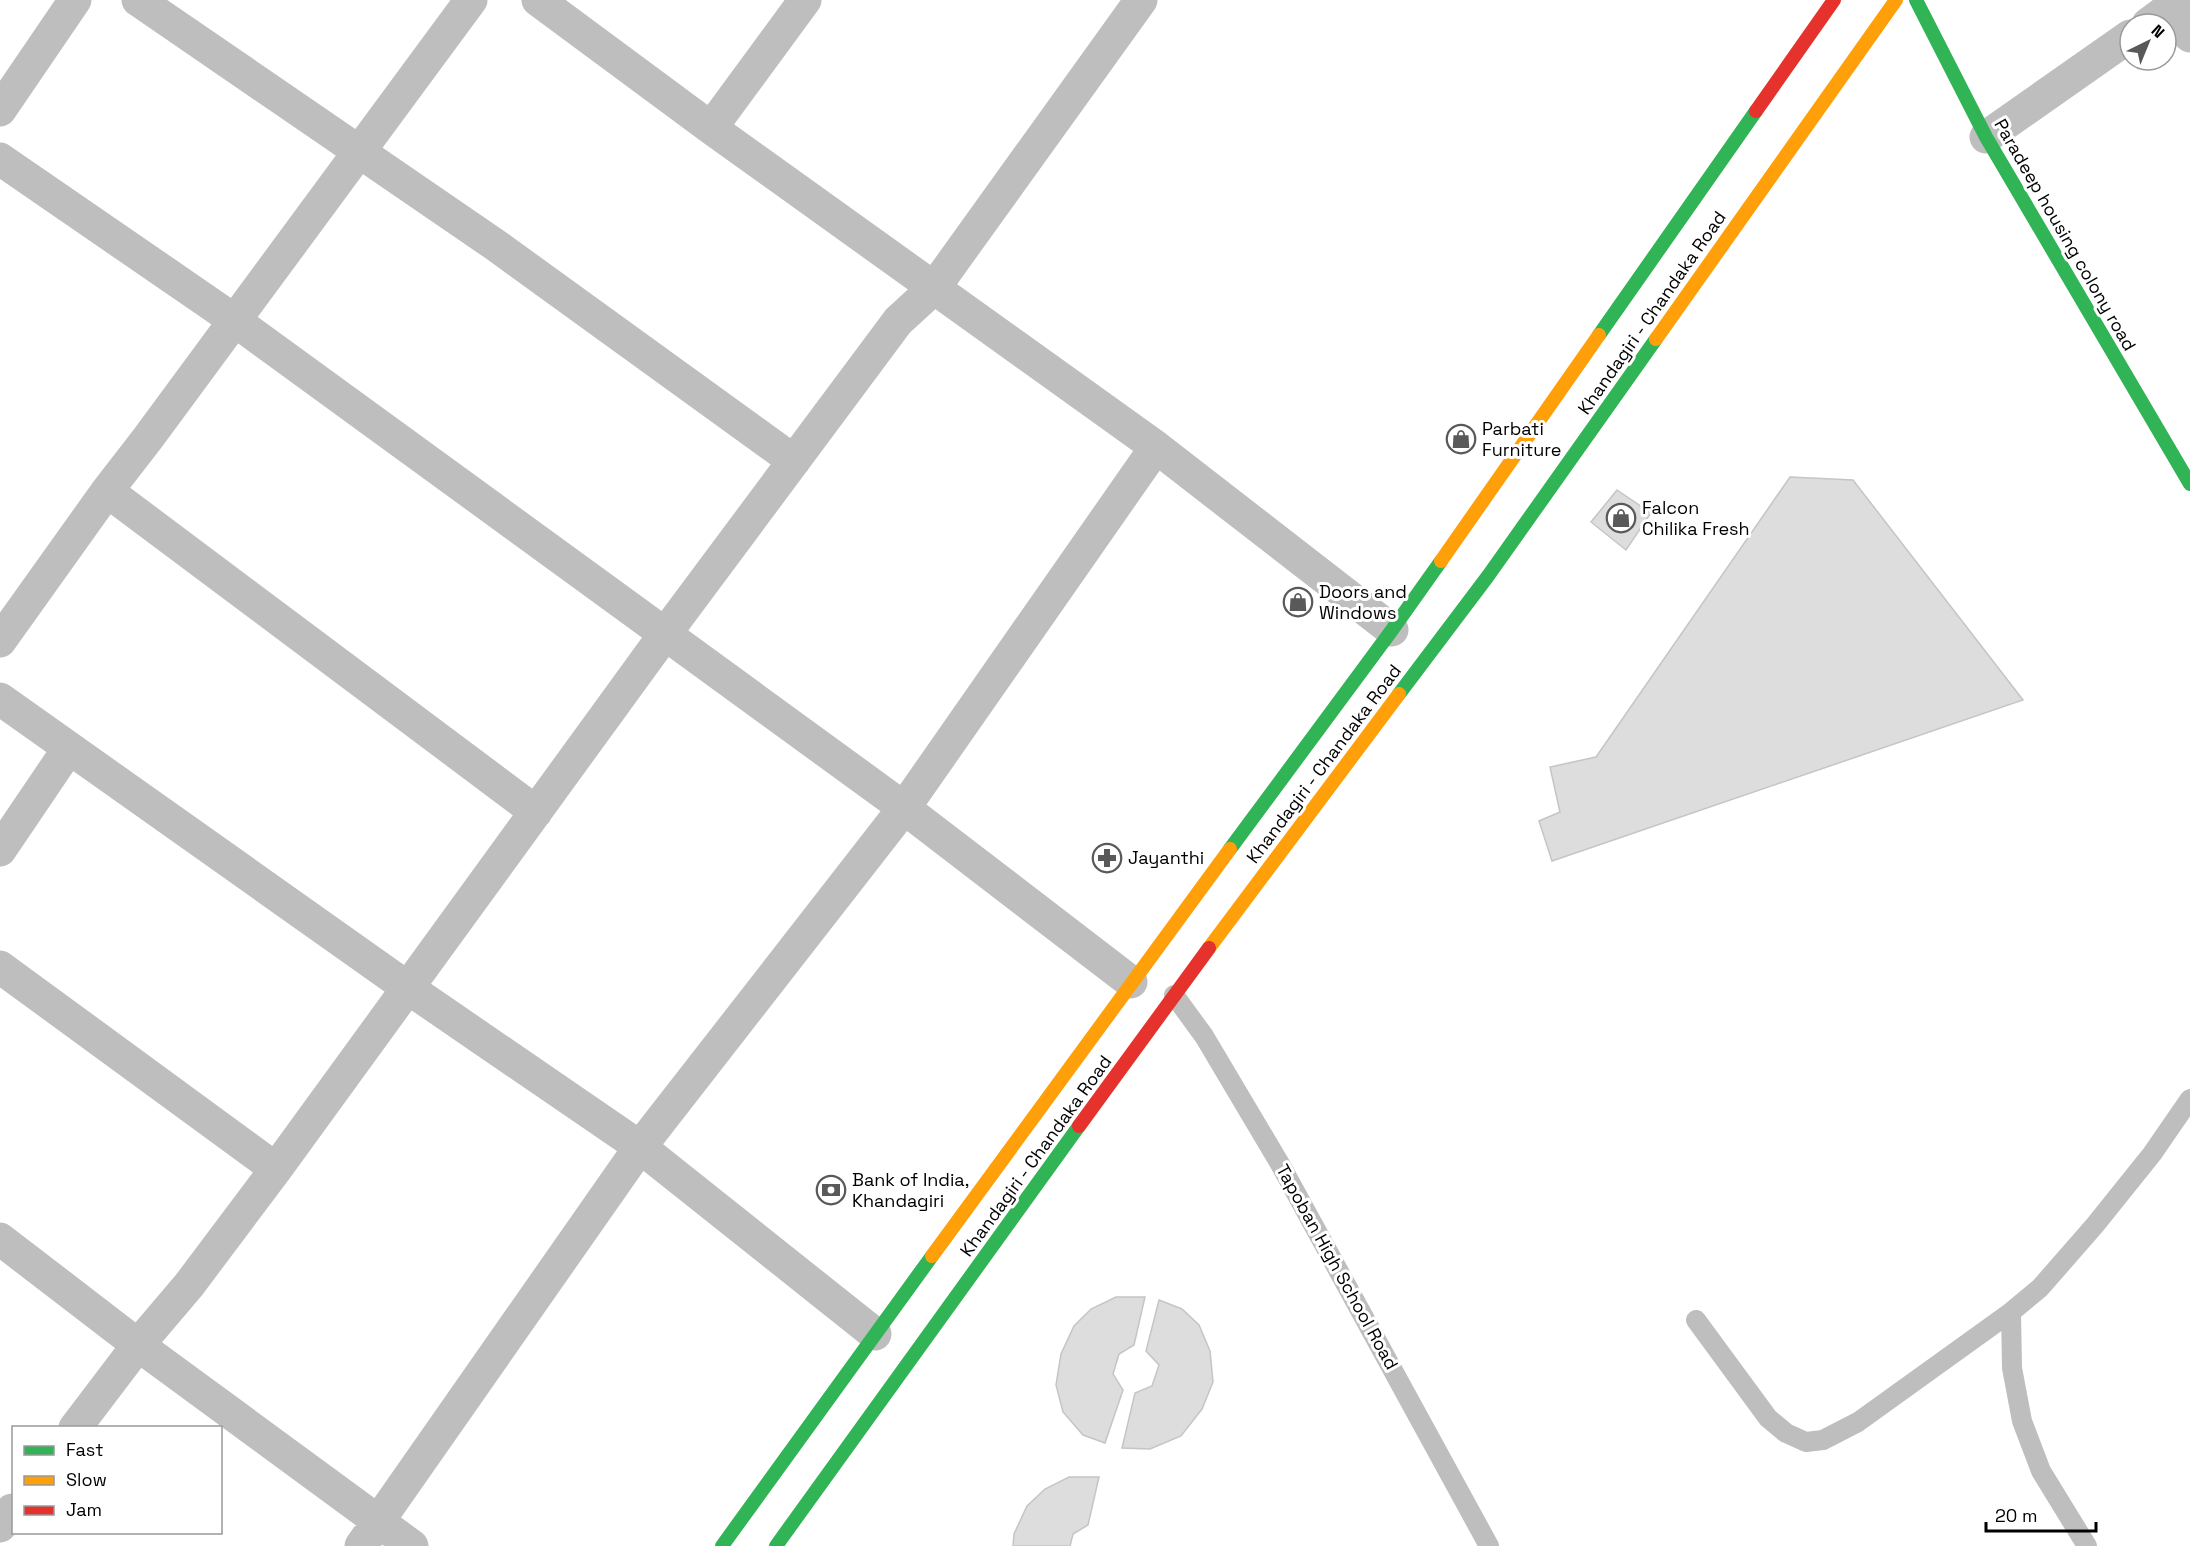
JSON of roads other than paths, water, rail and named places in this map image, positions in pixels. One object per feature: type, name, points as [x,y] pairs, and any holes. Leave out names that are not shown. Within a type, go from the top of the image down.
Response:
[{"type":"main road","name":"Khandagiri - Chandaka Road","points":[[722,1546],[1131,982],[1392,630],[1833,0]]},
{"type":"main road","name":"Khandagiri - Chandaka Road","points":[[776,1546],[1174,995],[1488,576],[1541,492],[1896,0]]},
{"type":"main road","name":"Paradeep housing colony road","points":[[1916,0],[1986,137],[2190,484]]},
{"type":"main road","points":[[1503,470],[1520,480]]},
{"type":"street","points":[[0,110],[75,0]]},
{"type":"street","points":[[138,0],[494,244],[794,461]]},
{"type":"street","points":[[0,641],[107,491],[471,0]]},
{"type":"street","points":[[538,0],[711,128],[1156,447],[1392,630]]},
{"type":"street","points":[[711,128],[805,0]]},
{"type":"street","points":[[77,1426],[138,1345],[189,1286],[276,1169],[665,634],[898,321],[934,288],[1140,0]]},
{"type":"street","points":[[2178,25],[2190,36]]},
{"type":"street","points":[[1986,137],[2118,44]]},
{"type":"street","points":[[0,159],[234,320],[904,808],[1131,982]]},
{"type":"street","points":[[370,1534],[640,1147],[904,808],[1156,447]]},
{"type":"street","points":[[107,491],[536,812]]},
{"type":"street","points":[[0,699],[408,988],[640,1147],[875,1334]]},
{"type":"street","points":[[0,850],[69,748]]},
{"type":"street","points":[[0,967],[276,1169]]},
{"type":"street","points":[[0,1239],[138,1345],[370,1534],[412,1546]]},
{"type":"lane","name":"Tapoban High School Road","points":[[1174,995],[1204,1036],[1280,1164],[1489,1546]]},
{"type":"lane","points":[[1696,1320],[1768,1418],[1786,1433],[1806,1442],[1823,1440],[1858,1422],[2011,1312],[2040,1288],[2152,1154],[2190,1099]]},
{"type":"lane","points":[[2011,1312],[2012,1368],[2022,1421],[2041,1471],[2087,1546]]},
{"type":"place","name":"Parbati Furniture","points":[[1461,439]]},
{"type":"place","name":"Falcon Chilika Fresh","points":[[1621,518]]},
{"type":"place","name":"Doors and Windows","points":[[1298,602]]},
{"type":"place","name":"Jayanthi","points":[[1107,858]]},
{"type":"place","name":"Bank of India, Khandagiri","points":[[831,1190]]}]
